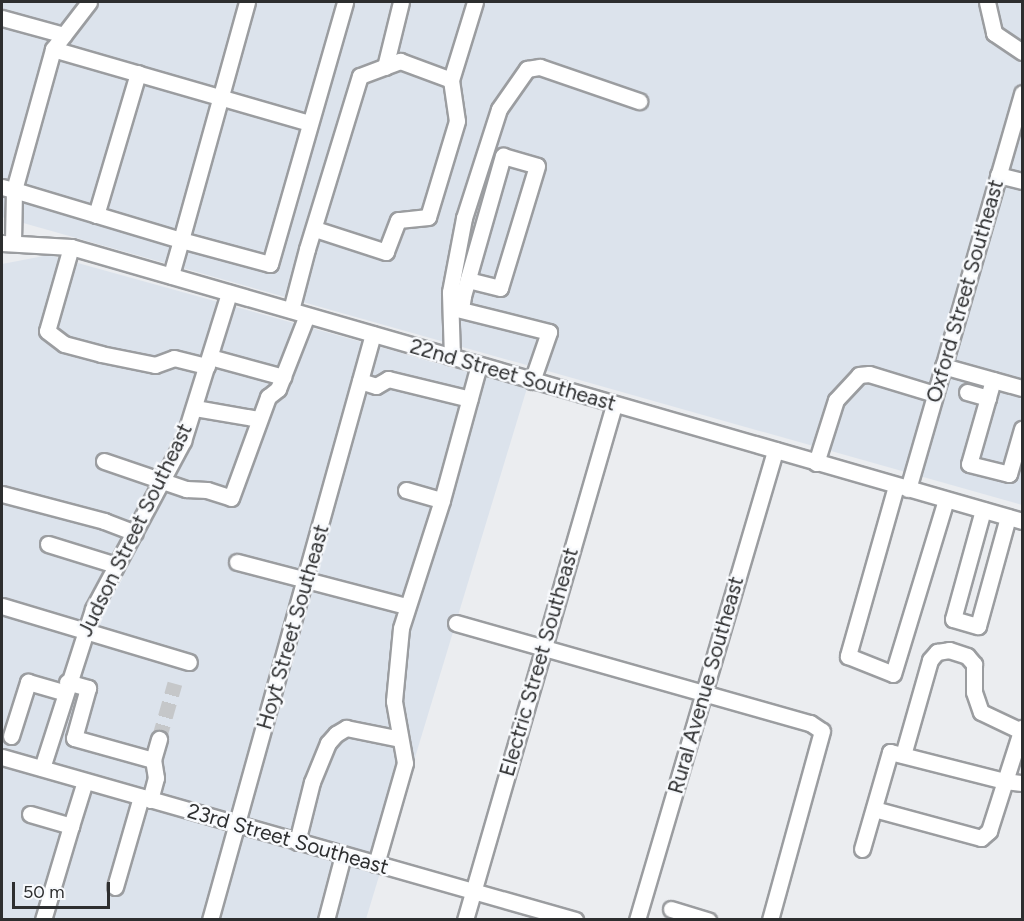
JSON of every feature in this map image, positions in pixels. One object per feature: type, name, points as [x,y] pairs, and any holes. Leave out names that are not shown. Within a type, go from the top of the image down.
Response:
[{"type":"street","points":[[7,243],[8,189],[53,49],[89,2]]},
{"type":"street","points":[[171,276],[247,2]]},
{"type":"street","points":[[8,189],[270,264],[345,2]]},
{"type":"street","points":[[385,67],[401,2]]},
{"type":"street","points":[[315,229],[386,252],[398,220],[428,217],[456,121],[451,80],[475,2]]},
{"type":"street","points":[[987,2],[994,33],[1023,52]]},
{"type":"street","points":[[2,18],[64,35]]},
{"type":"street","points":[[53,49],[310,123]]},
{"type":"street","points":[[291,310],[360,76],[400,61],[451,80]]},
{"type":"street","points":[[452,357],[464,218],[499,109],[526,69],[540,67],[639,101]]},
{"type":"street","points":[[96,215],[138,73]]},
{"type":"street","name":"Oxford Street Southeast","points":[[946,500],[894,675],[848,656],[935,394],[1023,93]]},
{"type":"street","points":[[456,308],[468,280],[503,156],[537,166],[500,288],[468,280]]},
{"type":"street","points":[[998,175],[1023,181]]},
{"type":"street","name":"22nd Street Southeast","points":[[7,243],[71,247],[1015,519]]},
{"type":"street","points":[[71,247],[58,283],[48,331],[64,344],[155,365],[174,358],[209,361],[283,377]]},
{"type":"street","name":"Judson Street Southeast","points":[[42,768],[85,629],[116,565],[163,482],[195,408],[229,292]]},
{"type":"street","points":[[456,308],[549,332],[532,381]]},
{"type":"street","points":[[104,461],[163,482],[231,498],[268,397],[278,389],[307,315]]},
{"type":"street","name":"Hoyt Street Southeast","points":[[210,920],[373,334]]},
{"type":"street","points":[[376,864],[405,763],[393,701],[406,606],[442,500],[479,365]]},
{"type":"street","points":[[943,366],[1023,387]]},
{"type":"street","points":[[816,463],[836,400],[860,375],[869,374],[935,394]]},
{"type":"street","points":[[360,381],[376,386],[388,379],[470,399]]},
{"type":"street","points":[[993,380],[969,464],[1009,474],[1023,429]]},
{"type":"street","points":[[967,392],[988,398]]},
{"type":"street","name":"Electric Street Southeast","points":[[465,920],[614,405]]},
{"type":"street","points":[[195,408],[259,419]]},
{"type":"street","name":"Rural Avenue Southeast","points":[[637,920],[775,450]]},
{"type":"street","points":[[406,490],[442,500]]},
{"type":"street","points":[[2,494],[104,521],[135,533]]},
{"type":"street","points":[[983,510],[953,619],[978,626],[1015,519]]},
{"type":"street","points":[[48,544],[116,565]]},
{"type":"street","points":[[237,562],[406,606]]},
{"type":"street","points":[[2,606],[189,662]]},
{"type":"street","points":[[456,623],[810,723],[822,731],[770,920]]},
{"type":"street","points":[[874,809],[981,838],[989,831],[1022,729],[981,712],[974,692],[974,664],[967,656],[949,650],[938,652],[930,660],[903,755]]},
{"type":"street","points":[[12,736],[28,682],[88,688],[74,738],[153,760]]},
{"type":"street","points":[[58,714],[79,720]]},
{"type":"street","points":[[297,842],[312,782],[328,743],[336,734],[346,728],[400,738]]},
{"type":"street","points":[[115,887],[145,799],[156,778],[153,760],[159,739]]},
{"type":"street","points":[[862,849],[890,752],[1005,781],[1023,783]]},
{"type":"street","name":"23rd Street Southeast","points":[[2,757],[575,920]]},
{"type":"street","points":[[43,920],[86,781]]},
{"type":"street","points":[[30,814],[71,826]]},
{"type":"street","points":[[326,920],[343,855]]},
{"type":"street","points":[[671,909],[708,920]]},
{"type":"shaded area","points":[[2,2],[1022,2],[1022,505],[2,217]]},
{"type":"shaded area","points":[[49,255],[527,388],[366,919],[2,920],[2,264]]},
{"type":"tunnel","points":[[159,739],[175,683]]}]
